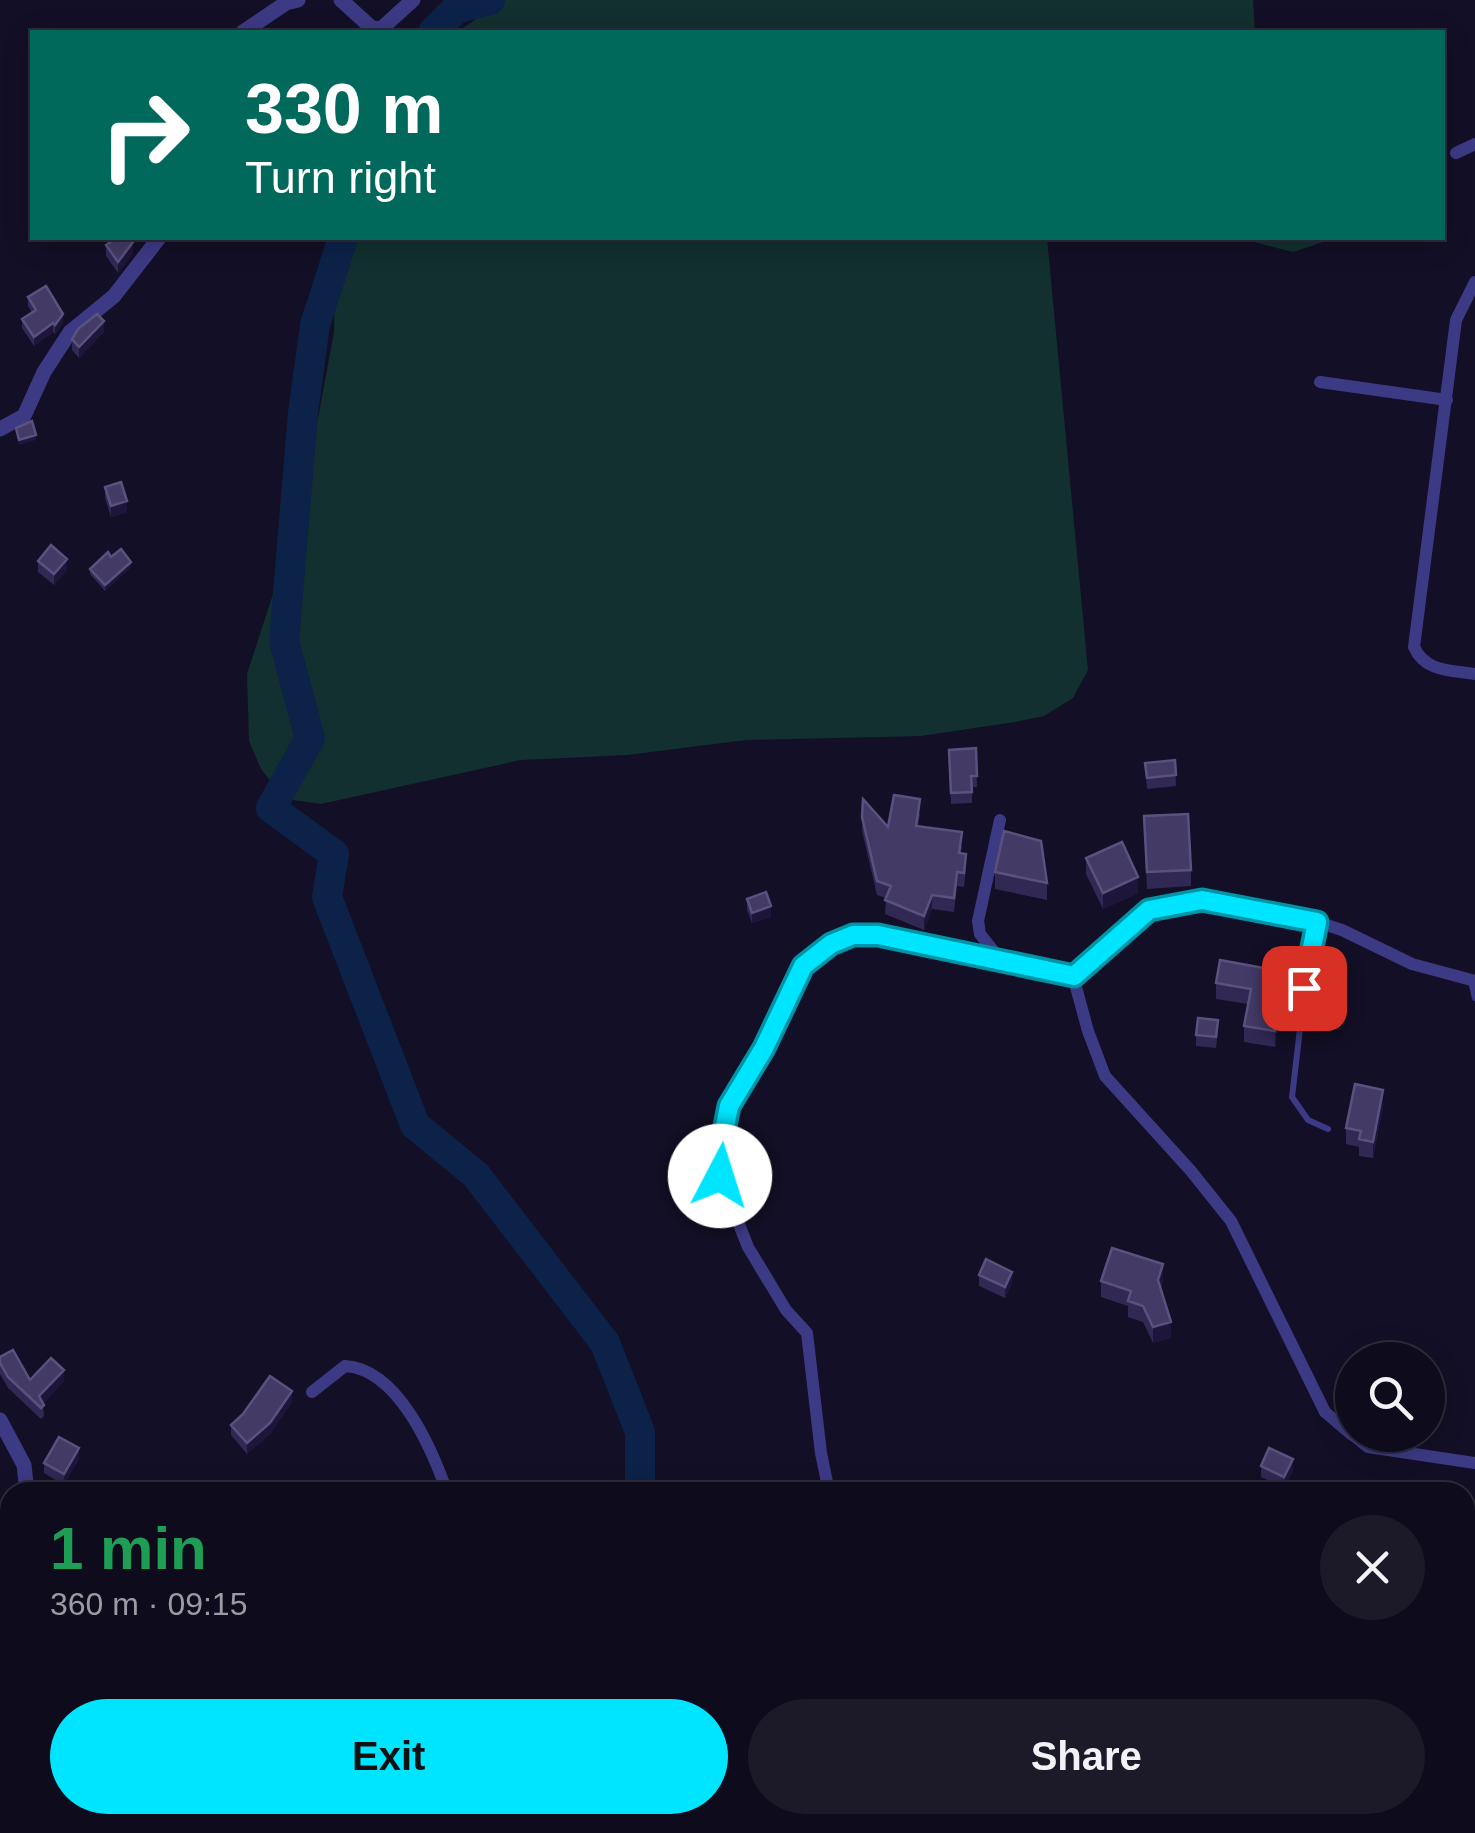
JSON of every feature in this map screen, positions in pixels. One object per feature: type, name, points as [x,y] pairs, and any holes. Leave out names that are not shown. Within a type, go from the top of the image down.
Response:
[{"type":"street","points":[[247,30],[286,3],[298,0]]},
{"type":"street","points":[[342,0],[372,29],[382,28],[413,0]]},
{"type":"street","points":[[1456,153],[1475,144]]},
{"type":"street","points":[[0,429],[24,416],[44,372],[70,332],[114,296],[157,240]]},
{"type":"street","points":[[1475,282],[1456,320],[1414,648],[1419,658],[1432,667],[1475,674]]},
{"type":"street","points":[[1320,382],[1448,400]]},
{"type":"street","points":[[999,958],[980,934],[978,921],[1000,820]]},
{"type":"street","points":[[1074,976],[1149,910],[1202,900],[1317,922],[1412,964],[1473,980]]},
{"type":"street","points":[[827,1482],[807,1333],[786,1310],[748,1247],[720,1176],[729,1106],[764,1048],[803,966],[831,944],[853,935],[878,935],[1074,976]]},
{"type":"street","points":[[1074,976],[1105,1076],[1191,1171],[1230,1221],[1326,1412],[1335,1420]]},
{"type":"street","points":[[312,1392],[345,1366],[370,1373],[408,1410],[433,1454],[443,1482]]},
{"type":"street","points":[[0,1420],[24,1465],[25,1482]]},
{"type":"street","points":[[1395,1452],[1475,1464]]},
{"type":"lane","points":[[1317,922],[1309,952],[1292,1097],[1308,1120],[1328,1129]]},
{"type":"lane","points":[[1473,980],[1475,998]]},
{"type":"green space","points":[[504,0],[1253,0],[1255,30],[460,30]]},
{"type":"green space","points":[[336,240],[1047,240],[1088,670],[1073,698],[1044,716],[1015,722],[921,736],[746,740],[627,755],[521,760],[321,804],[293,800],[280,793],[261,769],[249,741],[247,674],[302,505],[334,332]]},
{"type":"green space","points":[[1246,240],[1329,240],[1293,252]]},
{"type":"building","points":[[114,240],[133,242],[118,262],[106,245]]},
{"type":"building","points":[[46,286],[63,314],[55,325],[34,337],[22,319],[36,310],[28,297]]},
{"type":"building","points":[[97,314],[104,321],[79,347],[72,339]]},
{"type":"building","points":[[32,421],[36,435],[19,440],[16,428]]},
{"type":"building","points":[[121,482],[127,501],[111,506],[105,487]]},
{"type":"building","points":[[51,545],[67,559],[54,574],[38,561]]},
{"type":"building","points":[[121,549],[131,562],[105,585],[90,569],[108,552],[111,557]]},
{"type":"building","points":[[976,748],[977,776],[971,776],[972,792],[951,793],[949,750]]},
{"type":"building","points":[[1175,760],[1176,775],[1147,778],[1145,763]]},
{"type":"building","points":[[894,795],[920,799],[916,826],[962,832],[959,853],[966,854],[964,873],[957,872],[954,898],[932,895],[924,916],[885,900],[891,886],[877,881],[862,817],[863,799],[888,827]]},
{"type":"building","points":[[1188,814],[1191,870],[1147,872],[1144,816]]},
{"type":"building","points":[[1004,831],[1041,841],[1047,883],[995,872]]},
{"type":"building","points":[[1122,842],[1138,877],[1103,893],[1086,858]]},
{"type":"building","points":[[766,892],[771,906],[752,913],[747,899]]},
{"type":"building","points":[[1220,960],[1275,970],[1270,1001],[1279,1006],[1275,1031],[1244,1026],[1251,989],[1216,983]]},
{"type":"building","points":[[1198,1018],[1218,1020],[1216,1037],[1196,1035]]},
{"type":"building","points":[[1355,1084],[1383,1090],[1373,1142],[1359,1139],[1361,1131],[1346,1128]]},
{"type":"building","points":[[1112,1248],[1163,1264],[1158,1280],[1171,1322],[1153,1327],[1143,1306],[1128,1301],[1131,1291],[1101,1281]]},
{"type":"building","points":[[986,1259],[1012,1272],[1005,1287],[979,1275]]},
{"type":"building","points":[[13,1350],[30,1380],[51,1358],[64,1370],[39,1396],[44,1405],[41,1408],[8,1377],[0,1363],[0,1357]]},
{"type":"building","points":[[270,1376],[292,1391],[270,1423],[247,1443],[231,1425]]},
{"type":"building","points":[[59,1437],[79,1448],[64,1474],[44,1463]]},
{"type":"building","points":[[1269,1448],[1293,1459],[1284,1477],[1261,1466]]},
{"type":"waterway","points":[[435,30],[456,9],[490,0]]},
{"type":"waterway","points":[[342,240],[315,325],[303,413],[284,641],[310,738],[271,808],[334,854],[327,897],[415,1125],[476,1175],[605,1343],[640,1432],[640,1482]]},
{"type":"route","points":[[720,1176],[729,1106],[764,1048],[803,966],[831,944],[853,935],[878,935],[1074,976],[1149,910],[1202,900],[1317,922],[1304,988]]}]
